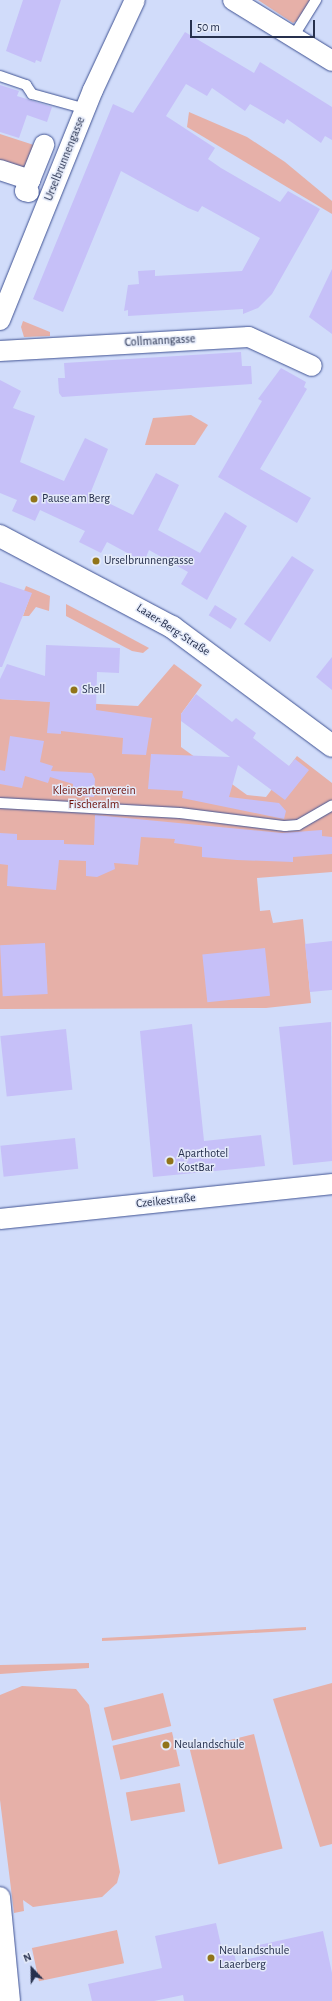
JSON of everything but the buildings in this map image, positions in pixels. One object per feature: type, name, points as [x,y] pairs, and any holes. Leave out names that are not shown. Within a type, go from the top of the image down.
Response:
[{"type":"main road","name":"Laaer-Berg-Straße","points":[[0,536],[172,627],[332,746]]},
{"type":"street","name":"Urselbrunnengasse","points":[[0,320],[86,109],[135,0]]},
{"type":"street","points":[[233,0],[332,61]]},
{"type":"street","points":[[0,170],[29,186],[44,146]]},
{"type":"street","name":"Collmanngasse","points":[[0,351],[249,337],[312,366]]},
{"type":"street","name":"Czeikestraße","points":[[0,1219],[332,1184]]},
{"type":"street","points":[[0,1897],[10,2001]]},
{"type":"lane","points":[[293,37],[316,0]]},
{"type":"lane","points":[[0,76],[26,85],[32,94],[86,109]]},
{"type":"lane","points":[[0,803],[180,813],[285,826],[298,825],[332,806]]},
{"type":"green space","points":[[258,0],[311,0],[300,19],[293,23]]},
{"type":"green space","points":[[189,112],[247,137],[285,162],[332,201],[332,214],[187,127]]},
{"type":"green space","points":[[0,134],[40,147],[28,176],[0,165]]},
{"type":"green space","points":[[23,321],[50,332],[50,336],[24,337],[21,327]]},
{"type":"green space","points":[[191,415],[208,425],[195,445],[145,445],[153,418]]},
{"type":"green space","points":[[26,586],[50,596],[49,611],[36,607],[29,616],[23,616],[31,594],[24,591]]},
{"type":"green space","points":[[66,604],[149,648],[143,653],[132,651],[66,616]]},
{"type":"green space","name":"Kleingartenverein Fischeralm","points":[[174,664],[202,685],[181,714],[181,747],[247,795],[266,797],[297,756],[332,783],[332,872],[257,878],[260,911],[270,910],[273,923],[303,919],[311,1003],[266,1008],[0,1009],[0,699],[138,706]]},
{"type":"green space","points":[[306,1627],[306,1630],[102,1641],[102,1638]]},
{"type":"green space","points":[[89,1663],[89,1668],[0,1674],[0,1665]]},
{"type":"green space","points":[[332,1683],[332,1844],[320,1847],[273,1699]]},
{"type":"green space","points":[[22,1686],[76,1689],[89,1705],[120,1872],[117,1883],[102,1897],[33,1907],[23,1900],[24,1911],[14,1913],[0,1800],[0,1695]]},
{"type":"green space","points":[[163,1693],[171,1726],[112,1741],[104,1708]]},
{"type":"green space","points":[[172,1732],[180,1766],[120,1780],[113,1746]]},
{"type":"green space","points":[[254,1734],[283,1848],[219,1864],[190,1750]]},
{"type":"green space","points":[[180,1783],[185,1812],[131,1821],[126,1793]]},
{"type":"green space","points":[[117,1930],[124,1963],[39,1981],[32,1948]]},
{"type":"place","name":"Pause am Berg","points":[[34,499]]},
{"type":"place","name":"Urselbrunnengasse","points":[[96,561]]},
{"type":"place","name":"Shell","points":[[74,690]]},
{"type":"place","name":"Aparthotel KostBar","points":[[170,1161]]},
{"type":"place","name":"Neulandschule","points":[[166,1745]]},
{"type":"place","name":"Neulandschule Laaerberg","points":[[211,1958]]}]
